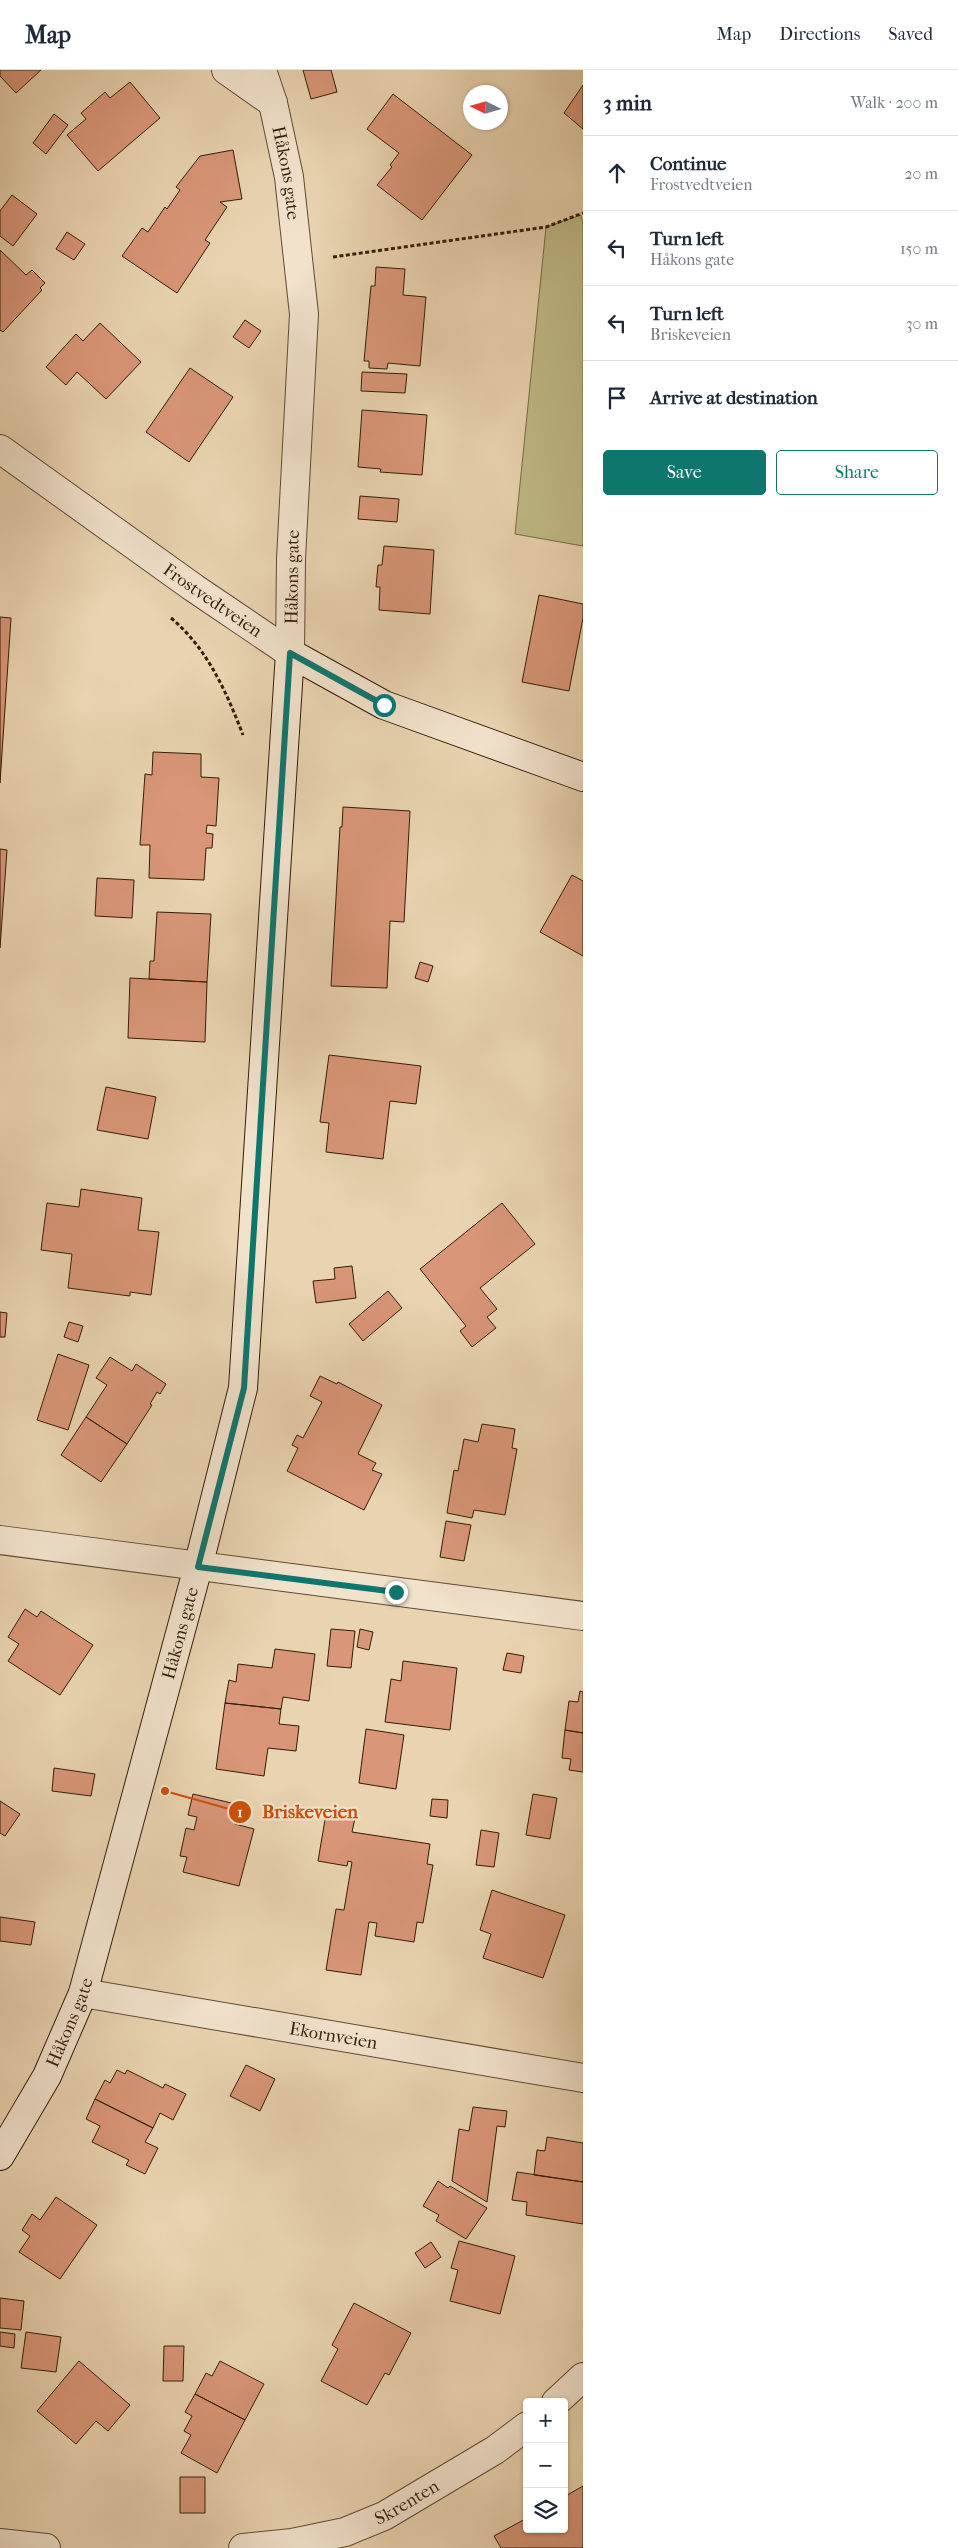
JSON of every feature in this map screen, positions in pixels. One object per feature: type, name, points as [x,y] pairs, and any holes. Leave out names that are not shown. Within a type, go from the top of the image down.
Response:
[{"type":"street","points":[[226,70],[273,103]]},
{"type":"street","name":"Håkons gate","points":[[0,2156],[47,2076],[83,1993],[198,1567],[244,1388],[290,653],[291,559],[304,314],[289,177],[273,103],[262,70]]},
{"type":"street","name":"Frostvedtveien","points":[[0,448],[194,588],[290,653],[384,705],[583,777]]},
{"type":"street","points":[[0,1540],[583,1616]]},
{"type":"street","name":"Ekornveien","points":[[83,1993],[583,2078]]},
{"type":"street","points":[[560,2398],[583,2377]]},
{"type":"street","name":"Skrenten","points":[[243,2548],[292,2543],[345,2532],[384,2516],[479,2460],[523,2429]]},
{"type":"street","points":[[0,2542],[46,2548]]},
{"type":"path","points":[[325,258],[546,227],[583,214]]},
{"type":"path","points":[[172,618],[187,630],[208,659],[229,698],[243,735]]},
{"type":"shaded area","points":[[581,215],[583,225],[583,546],[515,534],[546,227]]},
{"type":"building","points":[[0,70],[41,70],[16,93],[0,76]]},
{"type":"building","points":[[303,70],[331,70],[337,92],[311,99]]},
{"type":"building","points":[[130,82],[160,118],[98,171],[67,135],[86,119],[81,113],[105,92],[110,98]]},
{"type":"building","points":[[583,85],[583,129],[564,113]]},
{"type":"building","points":[[393,94],[472,155],[422,220],[377,185],[392,167],[390,165],[399,153],[367,129]]},
{"type":"building","points":[[54,114],[68,125],[46,154],[33,143]]},
{"type":"building","points":[[233,150],[242,199],[220,202],[227,207],[205,240],[210,243],[177,293],[122,256],[142,228],[148,232],[165,207],[167,209],[180,190],[176,187],[200,156]]},
{"type":"building","points":[[12,195],[37,214],[13,246],[0,236],[0,211]]},
{"type":"building","points":[[67,232],[85,244],[74,260],[56,249]]},
{"type":"building","points":[[0,250],[26,275],[32,270],[45,283],[40,288],[42,290],[3,332],[0,330]]},
{"type":"building","points":[[376,267],[405,269],[403,295],[426,297],[420,366],[388,363],[387,369],[369,368],[369,361],[364,361],[371,286],[375,286]]},
{"type":"building","points":[[245,320],[261,331],[249,348],[233,337]]},
{"type":"building","points":[[100,323],[141,362],[106,399],[77,372],[66,385],[46,367],[76,334],[83,341]]},
{"type":"building","points":[[190,368],[233,397],[189,462],[146,432]]},
{"type":"building","points":[[362,372],[407,374],[405,393],[361,391]]},
{"type":"building","points":[[362,410],[427,415],[422,475],[380,472],[381,469],[358,467]]},
{"type":"building","points":[[360,496],[399,499],[397,522],[358,519]]},
{"type":"building","points":[[384,546],[434,550],[430,614],[379,610],[380,587],[376,587],[378,565],[382,565]]},
{"type":"building","points":[[539,595],[583,604],[583,618],[569,691],[522,682]]},
{"type":"building","points":[[0,617],[11,618],[0,783]]},
{"type":"building","points":[[153,752],[201,754],[201,777],[219,778],[216,826],[207,825],[206,833],[213,834],[212,848],[206,848],[204,880],[149,878],[150,845],[140,845],[145,774],[152,775]]},
{"type":"building","points":[[343,807],[410,811],[404,922],[390,921],[387,988],[331,986],[340,827],[342,827]]},
{"type":"building","points":[[0,849],[7,850],[0,948]]},
{"type":"building","points":[[572,875],[583,881],[583,956],[540,932]]},
{"type":"building","points":[[97,878],[134,880],[132,918],[95,916]]},
{"type":"building","points":[[157,912],[211,914],[207,982],[149,979],[150,961],[154,961]]},
{"type":"building","points":[[420,962],[433,966],[428,982],[415,978]]},
{"type":"building","points":[[130,978],[207,982],[205,1042],[128,1038]]},
{"type":"building","points":[[329,1055],[421,1066],[416,1104],[390,1101],[383,1159],[326,1152],[329,1123],[320,1122]]},
{"type":"building","points":[[106,1087],[156,1097],[148,1139],[97,1130]]},
{"type":"building","points":[[81,1189],[142,1198],[138,1230],[159,1232],[151,1295],[130,1292],[130,1296],[68,1288],[72,1254],[41,1250],[47,1203],[79,1207]]},
{"type":"building","points":[[502,1203],[535,1244],[480,1288],[497,1309],[487,1317],[496,1328],[472,1347],[460,1331],[466,1326],[420,1269]]},
{"type":"building","points":[[352,1266],[356,1298],[316,1303],[313,1281],[335,1279],[334,1268]]},
{"type":"building","points":[[388,1291],[402,1308],[363,1341],[349,1324]]},
{"type":"building","points":[[0,1312],[7,1313],[5,1337],[0,1337]]},
{"type":"building","points":[[69,1322],[83,1326],[78,1342],[64,1337]]},
{"type":"building","points":[[58,1354],[89,1365],[68,1430],[37,1420]]},
{"type":"building","points":[[110,1357],[132,1371],[136,1364],[166,1384],[160,1394],[157,1392],[150,1404],[152,1405],[127,1444],[86,1417],[107,1385],[96,1378]]},
{"type":"building","points":[[320,1376],[337,1384],[338,1382],[382,1405],[358,1454],[376,1463],[372,1470],[382,1474],[364,1510],[287,1471],[298,1448],[292,1445],[297,1435],[303,1438],[322,1402],[310,1396]]},
{"type":"building","points":[[86,1417],[127,1444],[101,1482],[61,1455]]},
{"type":"building","points":[[482,1424],[515,1429],[512,1448],[517,1449],[505,1515],[474,1510],[472,1518],[447,1513],[454,1470],[458,1471],[464,1439],[478,1442]]},
{"type":"building","points":[[446,1521],[471,1525],[464,1561],[440,1557]]},
{"type":"building","points":[[25,1609],[37,1617],[41,1611],[93,1645],[60,1695],[8,1661],[19,1644],[8,1637]]},
{"type":"building","points":[[331,1629],[355,1631],[351,1668],[327,1666]]},
{"type":"building","points":[[360,1629],[373,1632],[369,1650],[357,1647]]},
{"type":"building","points":[[275,1649],[315,1654],[309,1701],[283,1697],[281,1709],[225,1703],[229,1680],[236,1682],[238,1664],[272,1668]]},
{"type":"building","points":[[507,1653],[524,1656],[521,1673],[503,1670]]},
{"type":"building","points":[[403,1661],[457,1668],[450,1730],[385,1722],[391,1679],[401,1681]]},
{"type":"building","points":[[580,1691],[583,1692],[583,1733],[565,1730],[569,1701],[578,1702]]},
{"type":"building","points":[[225,1703],[281,1709],[279,1724],[299,1726],[296,1751],[268,1748],[264,1776],[216,1769]]},
{"type":"building","points":[[366,1729],[404,1735],[396,1789],[359,1783]]},
{"type":"building","points":[[565,1730],[583,1733],[583,1772],[569,1770],[571,1759],[562,1758]]},
{"type":"building","points":[[54,1768],[95,1774],[91,1796],[52,1791]]},
{"type":"building","points":[[193,1794],[240,1805],[235,1824],[254,1829],[239,1886],[183,1872],[187,1857],[180,1856],[186,1828],[194,1830],[197,1817],[188,1815]]},
{"type":"building","points":[[533,1794],[557,1798],[550,1839],[526,1835]]},
{"type":"building","points":[[432,1799],[448,1800],[447,1818],[430,1816]]},
{"type":"building","points":[[0,1801],[20,1814],[5,1836],[0,1833]]},
{"type":"building","points":[[327,1808],[356,1813],[352,1832],[430,1844],[427,1864],[433,1865],[423,1923],[417,1922],[414,1942],[375,1936],[377,1923],[369,1922],[361,1975],[326,1970],[336,1909],[344,1910],[352,1862],[348,1861],[347,1866],[318,1861]]},
{"type":"building","points":[[481,1830],[499,1833],[494,1867],[476,1865]]},
{"type":"building","points":[[492,1890],[565,1915],[543,1978],[483,1958],[491,1934],[480,1930]]},
{"type":"building","points":[[0,1917],[35,1922],[31,1945],[0,1941]]},
{"type":"building","points":[[246,2065],[275,2079],[260,2111],[230,2096]]},
{"type":"building","points":[[117,2070],[125,2074],[127,2070],[163,2088],[165,2084],[186,2094],[173,2120],[160,2113],[153,2128],[95,2099],[105,2080],[110,2083]]},
{"type":"building","points":[[95,2099],[153,2128],[145,2142],[158,2148],[145,2174],[126,2165],[129,2160],[92,2142],[100,2126],[86,2119]]},
{"type":"building","points":[[473,2107],[507,2111],[505,2127],[497,2126],[487,2202],[452,2181],[459,2129],[469,2131]]},
{"type":"building","points":[[547,2137],[583,2143],[583,2182],[534,2175],[537,2150],[545,2151]]},
{"type":"building","points":[[517,2172],[583,2182],[583,2224],[526,2215],[527,2202],[512,2200]]},
{"type":"building","points":[[438,2181],[487,2208],[466,2239],[436,2221],[439,2215],[423,2206]]},
{"type":"building","points":[[56,2197],[97,2225],[60,2279],[19,2252],[30,2236],[22,2230],[32,2214],[40,2220]]},
{"type":"building","points":[[459,2241],[515,2256],[500,2314],[450,2301],[458,2270],[451,2268]]},
{"type":"building","points":[[431,2242],[441,2257],[425,2268],[415,2253]]},
{"type":"building","points":[[0,2298],[24,2301],[21,2330],[0,2328]]},
{"type":"building","points":[[354,2303],[411,2333],[389,2375],[385,2373],[367,2405],[321,2381],[338,2349],[332,2345]]},
{"type":"building","points":[[0,2332],[15,2334],[14,2348],[0,2346]]},
{"type":"building","points":[[26,2332],[61,2337],[56,2372],[21,2368]]},
{"type":"building","points":[[164,2346],[184,2346],[183,2381],[163,2381]]},
{"type":"building","points":[[79,2361],[130,2405],[108,2431],[96,2421],[76,2444],[37,2411]]},
{"type":"building","points":[[220,2361],[264,2384],[245,2420],[195,2394],[206,2373],[212,2376]]},
{"type":"building","points":[[195,2394],[245,2420],[217,2473],[181,2453],[191,2435],[184,2431],[192,2416],[185,2412]]},
{"type":"building","points":[[180,2477],[205,2477],[205,2513],[180,2513]]},
{"type":"building","points":[[583,2486],[583,2548],[501,2548],[494,2536],[523,2520],[523,2533],[568,2533],[568,2495]]},
{"type":"place","name":"Briskeveien","points":[[165,1791]]},
{"type":"route","points":[[384,705],[290,653],[286,749],[244,1388],[198,1567],[396,1592]]}]
